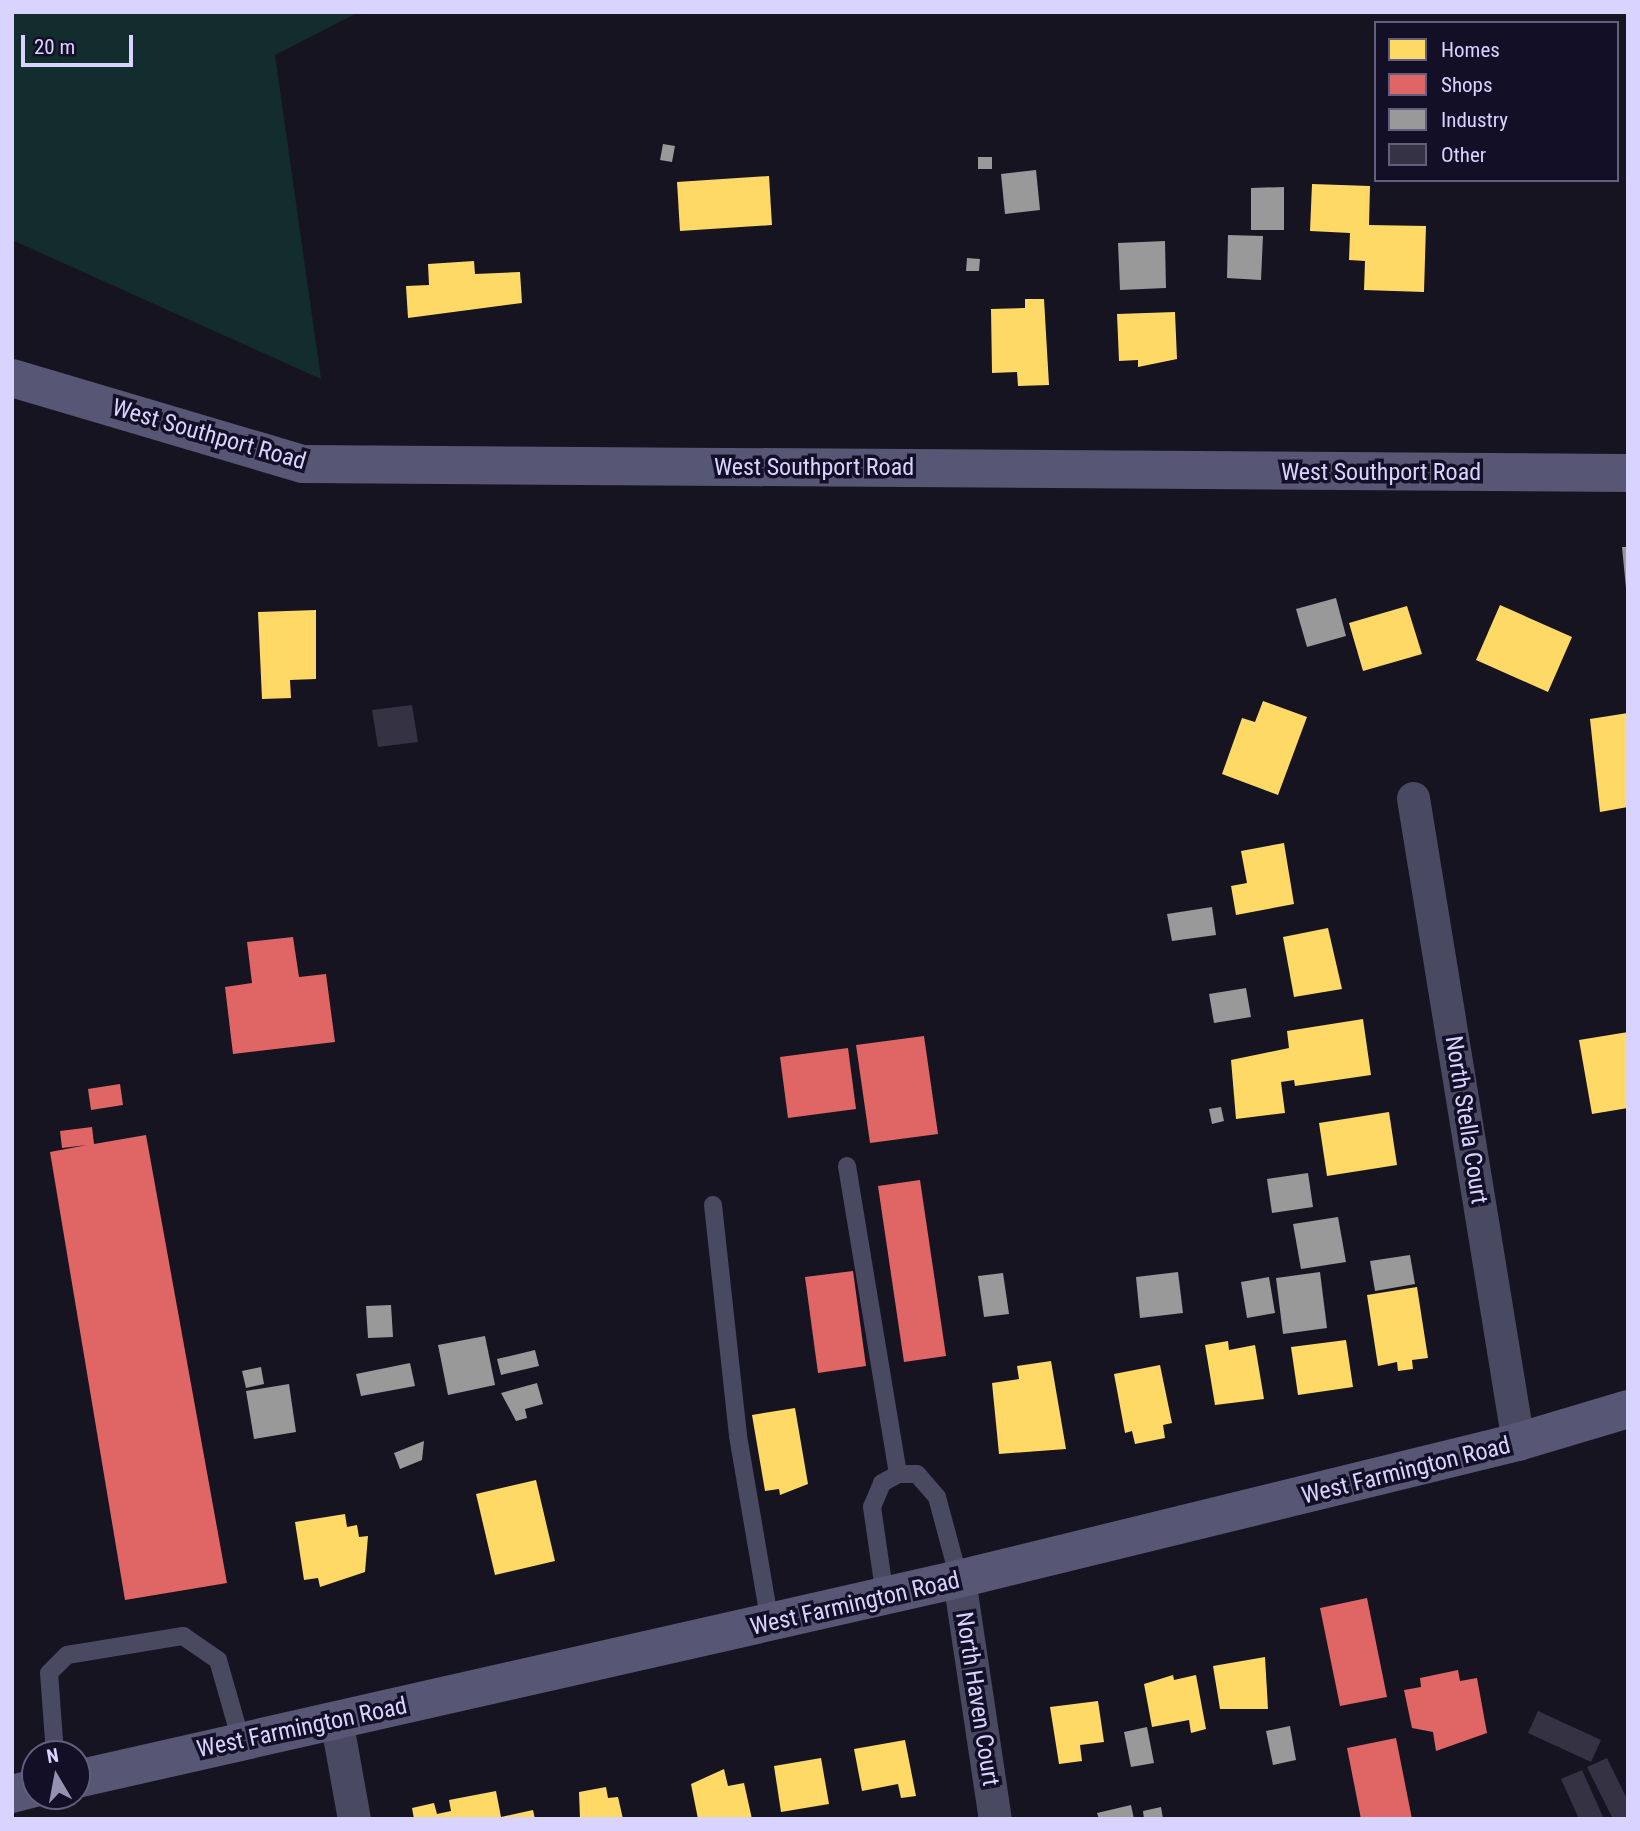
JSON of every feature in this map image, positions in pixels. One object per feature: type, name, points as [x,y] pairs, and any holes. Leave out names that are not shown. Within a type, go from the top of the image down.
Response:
[{"type":"main road","name":"West Southport Road","points":[[12,378],[303,464],[1628,473]]},
{"type":"main road","name":"West Farmington Road","points":[[91,1776],[959,1580],[1518,1442],[1628,1409]]},
{"type":"street","name":"North Stella Court","points":[[1413,798],[1518,1442]]},
{"type":"street","name":"North Haven Court","points":[[959,1580],[995,1819]]},
{"type":"street","points":[[335,1719],[354,1819]]},
{"type":"lane","points":[[847,1166],[898,1474]]},
{"type":"lane","points":[[713,1205],[738,1436],[770,1624]]},
{"type":"lane","points":[[885,1597],[872,1507],[882,1483],[898,1474],[917,1474],[937,1497],[959,1580]]},
{"type":"lane","points":[[54,1740],[49,1673],[67,1655],[183,1636],[218,1660],[241,1741]]},
{"type":"green space","points":[[12,12],[359,12],[275,55],[321,379],[12,240]]},
{"type":"building: Homes","points":[[769,176],[772,225],[680,231],[677,182]]},
{"type":"building: Homes","points":[[1312,184],[1370,186],[1369,225],[1426,226],[1424,292],[1364,290],[1365,261],[1349,260],[1350,233],[1310,231]]},
{"type":"building: Homes","points":[[474,261],[475,274],[520,272],[522,303],[408,318],[406,286],[429,285],[428,264]]},
{"type":"building: Homes","points":[[1025,299],[1044,299],[1049,385],[1018,386],[1017,372],[992,373],[991,309],[1025,308]]},
{"type":"building: Homes","points":[[1175,312],[1177,359],[1138,367],[1138,360],[1119,361],[1117,314]]},
{"type":"building: Homes","points":[[1500,605],[1572,637],[1548,692],[1476,660]]},
{"type":"building: Homes","points":[[1407,606],[1422,654],[1363,671],[1349,623]]},
{"type":"building: Homes","points":[[316,610],[316,679],[290,680],[291,698],[262,699],[258,612]]},
{"type":"building: Homes","points":[[1263,701],[1307,717],[1278,795],[1222,774],[1242,718],[1255,722]]},
{"type":"building: Homes","points":[[1628,713],[1628,807],[1600,812],[1590,719]]},
{"type":"building: Homes","points":[[1284,843],[1294,904],[1236,915],[1231,886],[1247,883],[1241,851]]},
{"type":"building: Homes","points":[[1328,928],[1342,989],[1294,997],[1283,937]]},
{"type":"building: Homes","points":[[1363,1019],[1371,1075],[1295,1086],[1294,1080],[1281,1082],[1285,1113],[1236,1119],[1231,1060],[1289,1048],[1287,1031]]},
{"type":"building: Homes","points":[[1628,1032],[1628,1108],[1592,1114],[1579,1040]]},
{"type":"building: Homes","points":[[1389,1112],[1397,1165],[1327,1176],[1319,1123]]},
{"type":"building: Homes","points":[[1417,1287],[1428,1358],[1412,1360],[1413,1369],[1398,1371],[1397,1362],[1378,1366],[1367,1295]]},
{"type":"building: Homes","points":[[1346,1340],[1353,1387],[1298,1395],[1291,1347]]},
{"type":"building: Homes","points":[[1228,1341],[1229,1350],[1255,1345],[1264,1399],[1215,1405],[1205,1345]]},
{"type":"building: Homes","points":[[1051,1361],[1066,1449],[999,1454],[992,1383],[1019,1379],[1017,1366]]},
{"type":"building: Homes","points":[[1160,1365],[1172,1423],[1163,1425],[1165,1438],[1135,1444],[1132,1431],[1125,1433],[1114,1374]]},
{"type":"building: Homes","points":[[795,1408],[808,1484],[780,1495],[779,1489],[765,1491],[752,1415]]},
{"type":"building: Homes","points":[[536,1480],[555,1561],[495,1575],[476,1494]]},
{"type":"building: Homes","points":[[345,1514],[347,1527],[357,1525],[359,1537],[368,1536],[365,1572],[320,1587],[318,1578],[304,1580],[295,1522]]},
{"type":"building: Homes","points":[[1265,1657],[1268,1709],[1220,1709],[1213,1666]]},
{"type":"building: Homes","points":[[1173,1675],[1174,1680],[1196,1675],[1206,1729],[1191,1733],[1189,1720],[1152,1727],[1144,1684]]},
{"type":"building: Homes","points":[[1098,1701],[1104,1742],[1080,1745],[1082,1761],[1059,1764],[1050,1707]]},
{"type":"building: Homes","points":[[905,1740],[916,1796],[901,1798],[898,1784],[862,1791],[854,1749]]},
{"type":"building: Homes","points":[[821,1758],[829,1804],[781,1812],[774,1766]]},
{"type":"building: Homes","points":[[724,1769],[728,1786],[744,1783],[752,1819],[698,1819],[691,1784]]},
{"type":"building: Homes","points":[[606,1787],[608,1798],[618,1797],[623,1819],[580,1819],[579,1792]]},
{"type":"building: Homes","points":[[496,1791],[501,1817],[533,1810],[535,1819],[414,1819],[412,1808],[434,1803],[437,1814],[451,1811],[449,1800]]},
{"type":"building: Shops","points":[[293,937],[299,977],[326,974],[335,1042],[233,1054],[225,987],[252,983],[247,942]]},
{"type":"building: Shops","points":[[924,1036],[938,1134],[870,1143],[856,1045]]},
{"type":"building: Shops","points":[[848,1048],[856,1109],[788,1118],[780,1057]]},
{"type":"building: Shops","points":[[120,1084],[123,1105],[91,1110],[88,1089]]},
{"type":"building: Shops","points":[[92,1127],[94,1144],[146,1135],[227,1583],[125,1600],[50,1152],[87,1145],[62,1148],[60,1131]]},
{"type":"building: Shops","points":[[920,1180],[946,1356],[904,1362],[878,1186]]},
{"type":"building: Shops","points":[[853,1271],[866,1366],[818,1373],[805,1277]]},
{"type":"building: Shops","points":[[1367,1598],[1387,1697],[1340,1706],[1320,1608]]},
{"type":"building: Shops","points":[[1458,1670],[1460,1681],[1477,1678],[1487,1733],[1436,1751],[1433,1732],[1412,1728],[1404,1690],[1421,1687],[1420,1678]]},
{"type":"building: Shops","points":[[1396,1738],[1412,1819],[1361,1819],[1347,1748]]},
{"type":"building: Industry","points":[[663,144],[675,146],[672,162],[660,160]]},
{"type":"building: Industry","points":[[978,157],[992,157],[992,169],[978,169]]},
{"type":"building: Industry","points":[[1036,170],[1040,210],[1005,214],[1001,174]]},
{"type":"building: Industry","points":[[1284,187],[1284,230],[1251,230],[1251,188]]},
{"type":"building: Industry","points":[[1228,235],[1263,236],[1261,280],[1227,278]]},
{"type":"building: Industry","points":[[1165,241],[1166,288],[1120,290],[1118,243]]},
{"type":"building: Industry","points":[[967,258],[980,259],[979,271],[966,271]]},
{"type":"building: Industry","points":[[1622,547],[1628,547],[1628,588],[1626,588]]},
{"type":"building: Industry","points":[[1336,598],[1346,636],[1307,647],[1296,609]]},
{"type":"building: Industry","points":[[1212,907],[1216,935],[1172,941],[1167,914]]},
{"type":"building: Industry","points":[[1246,988],[1251,1017],[1214,1023],[1209,994]]},
{"type":"building: Industry","points":[[1221,1107],[1224,1121],[1212,1124],[1209,1109]]},
{"type":"building: Industry","points":[[1308,1173],[1313,1207],[1272,1213],[1267,1179]]},
{"type":"building: Industry","points":[[1338,1217],[1346,1262],[1301,1269],[1293,1224]]},
{"type":"building: Industry","points":[[1410,1255],[1415,1284],[1375,1291],[1370,1261]]},
{"type":"building: Industry","points":[[1178,1272],[1183,1313],[1140,1318],[1136,1277]]},
{"type":"building: Industry","points":[[1320,1272],[1327,1328],[1283,1334],[1276,1278]]},
{"type":"building: Industry","points":[[1003,1273],[1009,1314],[984,1317],[978,1276]]},
{"type":"building: Industry","points":[[1269,1277],[1275,1313],[1247,1318],[1241,1282]]},
{"type":"building: Industry","points":[[391,1305],[393,1337],[368,1338],[366,1306]]},
{"type":"building: Industry","points":[[485,1336],[495,1385],[448,1395],[438,1345]]},
{"type":"building: Industry","points":[[535,1350],[539,1366],[501,1375],[497,1359]]},
{"type":"building: Industry","points":[[410,1363],[415,1386],[361,1396],[356,1374]]},
{"type":"building: Industry","points":[[261,1367],[264,1384],[246,1388],[242,1371]]},
{"type":"building: Industry","points":[[537,1383],[543,1404],[525,1409],[527,1418],[516,1421],[501,1393]]},
{"type":"building: Industry","points":[[289,1384],[296,1432],[254,1439],[246,1391]]},
{"type":"building: Industry","points":[[424,1441],[422,1460],[400,1469],[394,1453]]},
{"type":"building: Industry","points":[[1290,1726],[1296,1760],[1273,1765],[1266,1731]]},
{"type":"building: Industry","points":[[1147,1727],[1154,1763],[1131,1767],[1124,1732]]},
{"type":"building: Industry","points":[[1131,1805],[1134,1819],[1099,1819],[1097,1813]]},
{"type":"building: Industry","points":[[1161,1807],[1163,1819],[1144,1819],[1143,1811]]},
{"type":"building: Other","points":[[412,705],[418,742],[378,747],[372,710]]},
{"type":"building: Other","points":[[1538,1711],[1601,1740],[1591,1762],[1528,1733]]},
{"type":"building: Other","points":[[1607,1758],[1628,1801],[1628,1819],[1613,1819],[1587,1767]]},
{"type":"building: Other","points":[[1582,1770],[1604,1819],[1579,1819],[1561,1779]]}]
